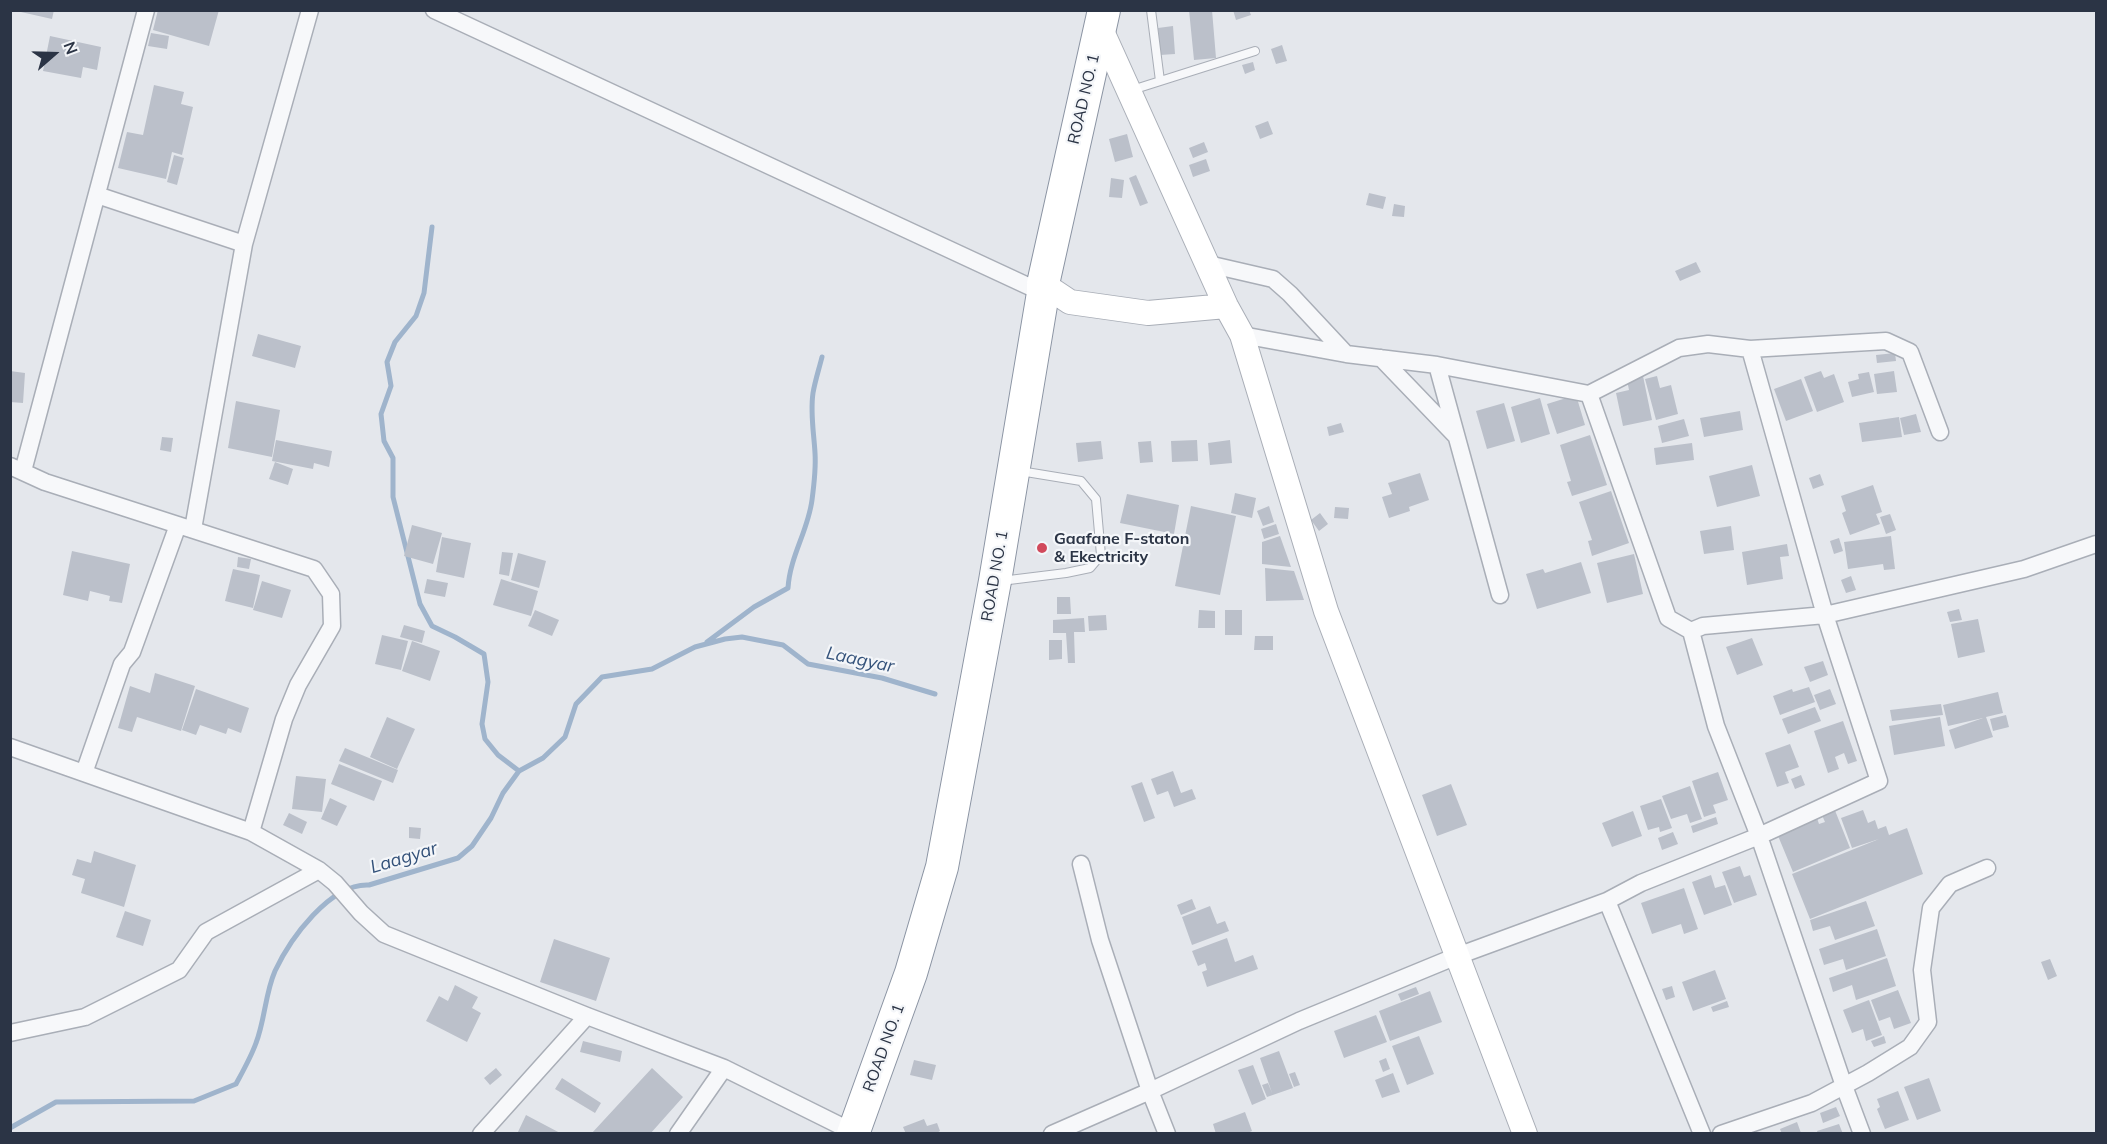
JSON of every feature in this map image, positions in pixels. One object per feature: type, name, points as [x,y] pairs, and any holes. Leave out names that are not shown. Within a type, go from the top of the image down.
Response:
[{"type":"highway","name":"ROAD NO. 1","points":[[853,1133],[911,973],[942,867],[995,581],[1043,288],[1102,19]]},
{"type":"main road","points":[[1102,19],[1129,91],[1226,306],[1242,335],[1326,611],[1525,1134]]},
{"type":"main road","points":[[1043,288],[1070,302],[1148,312],[1226,306]]},
{"type":"street","points":[[146,10],[97,195],[17,468],[45,482],[314,568],[332,594],[332,626],[298,685],[284,719],[251,832]]},
{"type":"street","points":[[84,773],[122,664],[132,652],[186,527],[244,244],[310,10]]},
{"type":"street","points":[[434,10],[1043,288]]},
{"type":"street","points":[[97,195],[244,244]]},
{"type":"street","points":[[1208,264],[1273,279],[1346,354]]},
{"type":"street","points":[[1242,335],[1346,354],[1437,365],[1589,394],[1679,348],[1708,344],[1750,349],[1886,341],[1910,352],[1940,432]]},
{"type":"street","points":[[1052,1134],[1299,1021],[1458,956],[1607,901],[1641,883],[1759,836],[1879,782],[1825,615],[1750,349]]},
{"type":"street","points":[[1381,358],[1456,436]]},
{"type":"street","points":[[1437,365],[1500,595]]},
{"type":"street","points":[[1589,394],[1668,618],[1691,630],[1703,626],[1825,615],[2024,569],[2097,544]]},
{"type":"street","points":[[1691,630],[1716,726],[1759,836],[1862,1134]]},
{"type":"street","points":[[10,747],[251,832],[318,870],[335,883],[361,913],[384,934],[586,1016],[723,1068],[853,1133]]},
{"type":"street","points":[[1081,864],[1100,940],[1150,1091],[1167,1134]]},
{"type":"street","points":[[1721,1134],[1812,1103],[1910,1047],[1928,1022],[1922,970],[1931,908],[1950,884],[1987,868]]},
{"type":"street","points":[[10,1033],[85,1017],[179,970],[206,932],[318,870]]},
{"type":"street","points":[[1607,901],[1702,1134]]},
{"type":"street","points":[[481,1134],[586,1016]]},
{"type":"street","points":[[678,1134],[723,1068]]},
{"type":"lane","points":[[1151,10],[1160,81]]},
{"type":"lane","points":[[1129,91],[1256,51]]},
{"type":"lane","points":[[995,581],[1090,568],[1101,555],[1096,499],[1081,481],[1013,470]]},
{"type":"building","points":[[12,10],[54,10],[52,19]]},
{"type":"building","points":[[158,10],[219,10],[209,46],[153,30]]},
{"type":"building","points":[[1189,10],[1212,10],[1216,58],[1194,60]]},
{"type":"building","points":[[1233,10],[1249,10],[1251,15],[1236,20]]},
{"type":"building","points":[[1173,26],[1175,54],[1160,55],[1158,28]]},
{"type":"building","points":[[151,33],[169,36],[167,49],[148,46]]},
{"type":"building","points":[[50,36],[101,47],[97,70],[83,67],[81,78],[43,71]]},
{"type":"building","points":[[1282,45],[1287,61],[1276,64],[1271,49]]},
{"type":"building","points":[[1253,62],[1255,70],[1245,74],[1242,65]]},
{"type":"building","points":[[154,85],[184,92],[181,104],[193,107],[182,155],[172,152],[166,179],[118,168],[127,132],[143,135]]},
{"type":"building","points":[[1268,121],[1273,134],[1260,139],[1255,126]]},
{"type":"building","points":[[1127,134],[1133,157],[1115,162],[1109,139]]},
{"type":"building","points":[[1204,142],[1208,152],[1193,158],[1189,148]]},
{"type":"building","points":[[174,155],[184,158],[177,185],[167,182]]},
{"type":"building","points":[[1206,159],[1210,171],[1193,177],[1189,165]]},
{"type":"building","points":[[1136,175],[1148,203],[1140,206],[1129,178]]},
{"type":"building","points":[[1111,178],[1124,180],[1122,198],[1109,197]]},
{"type":"building","points":[[1369,193],[1386,197],[1383,209],[1366,205]]},
{"type":"building","points":[[1394,204],[1405,206],[1404,217],[1392,216]]},
{"type":"building","points":[[1696,262],[1701,272],[1680,281],[1675,271]]},
{"type":"building","points":[[258,334],[301,346],[295,368],[252,356]]},
{"type":"building","points":[[1895,353],[1896,361],[1877,363],[1876,355]]},
{"type":"building","points":[[10,371],[25,373],[23,403],[10,402]]},
{"type":"building","points":[[1821,371],[1824,378],[1834,374],[1844,402],[1817,412],[1804,377]]},
{"type":"building","points":[[1894,371],[1897,392],[1877,394],[1874,374]]},
{"type":"building","points":[[1869,372],[1874,392],[1852,397],[1848,382],[1859,379],[1858,374]]},
{"type":"building","points":[[1643,376],[1652,420],[1623,426],[1616,393],[1629,390],[1627,380]]},
{"type":"building","points":[[1657,376],[1660,388],[1671,385],[1678,414],[1656,420],[1645,379]]},
{"type":"building","points":[[1801,379],[1813,411],[1786,421],[1774,389]]},
{"type":"building","points":[[1576,395],[1585,425],[1557,434],[1547,404]]},
{"type":"building","points":[[1540,398],[1550,434],[1521,443],[1511,407]]},
{"type":"building","points":[[236,401],[280,410],[272,457],[228,448]]},
{"type":"building","points":[[1504,403],[1515,441],[1487,449],[1476,411]]},
{"type":"building","points":[[1740,411],[1743,430],[1704,437],[1700,418]]},
{"type":"building","points":[[1916,414],[1921,432],[1904,435],[1900,418]]},
{"type":"building","points":[[1899,417],[1902,437],[1862,442],[1859,423]]},
{"type":"building","points":[[1684,419],[1689,436],[1662,443],[1658,426]]},
{"type":"building","points":[[1341,423],[1344,432],[1329,436],[1327,427]]},
{"type":"building","points":[[1590,435],[1607,485],[1572,496],[1567,482],[1571,481],[1560,445]]},
{"type":"building","points":[[162,437],[173,438],[171,452],[160,450]]},
{"type":"building","points":[[276,440],[332,451],[329,467],[314,463],[313,469],[272,461]]},
{"type":"building","points":[[1197,440],[1198,461],[1172,462],[1171,441]]},
{"type":"building","points":[[1230,440],[1232,463],[1210,465],[1208,443]]},
{"type":"building","points":[[1101,441],[1103,459],[1078,462],[1076,443]]},
{"type":"building","points":[[1151,441],[1153,462],[1140,463],[1138,442]]},
{"type":"building","points":[[1692,443],[1694,460],[1656,465],[1654,448]]},
{"type":"building","points":[[275,462],[293,469],[288,485],[269,479]]},
{"type":"building","points":[[1752,465],[1760,496],[1717,507],[1709,476]]},
{"type":"building","points":[[1420,473],[1429,500],[1409,507],[1410,511],[1389,518],[1382,497],[1392,494],[1388,483]]},
{"type":"building","points":[[1820,474],[1824,485],[1813,489],[1809,478]]},
{"type":"building","points":[[1873,485],[1882,512],[1876,514],[1880,524],[1850,535],[1842,513],[1846,511],[1841,496]]},
{"type":"building","points":[[1611,491],[1629,543],[1592,556],[1588,541],[1592,540],[1579,502]]},
{"type":"building","points":[[1235,493],[1256,498],[1252,518],[1231,513]]},
{"type":"building","points":[[1127,494],[1179,505],[1174,534],[1120,523]]},
{"type":"building","points":[[1191,506],[1236,516],[1220,595],[1175,586]]},
{"type":"building","points":[[1269,506],[1274,522],[1263,526],[1257,511]]},
{"type":"building","points":[[1335,507],[1349,508],[1348,519],[1334,518]]},
{"type":"building","points":[[1320,513],[1328,524],[1319,531],[1311,520]]},
{"type":"building","points":[[1890,514],[1896,530],[1886,534],[1880,517]]},
{"type":"building","points":[[1276,524],[1279,534],[1264,539],[1261,529]]},
{"type":"building","points":[[412,525],[442,533],[433,564],[404,556]]},
{"type":"building","points":[[1731,526],[1734,550],[1704,554],[1700,531]]},
{"type":"building","points":[[1280,536],[1291,567],[1262,564],[1262,542]]},
{"type":"building","points":[[1891,536],[1895,569],[1884,570],[1883,564],[1848,569],[1844,542]]},
{"type":"building","points":[[442,537],[471,543],[464,578],[436,572]]},
{"type":"building","points":[[1839,538],[1843,551],[1834,554],[1830,541]]},
{"type":"building","points":[[1787,544],[1789,556],[1780,557],[1783,579],[1747,585],[1742,552]]},
{"type":"building","points":[[72,551],[130,564],[122,603],[109,601],[110,596],[90,591],[88,601],[63,595]]},
{"type":"building","points":[[502,552],[513,553],[509,576],[499,574]]},
{"type":"building","points":[[518,553],[546,561],[539,588],[511,580]]},
{"type":"building","points":[[1634,554],[1643,594],[1607,603],[1597,563]]},
{"type":"building","points":[[238,557],[251,559],[249,569],[237,567]]},
{"type":"building","points":[[1581,562],[1591,593],[1537,609],[1526,574],[1543,569],[1545,573]]},
{"type":"building","points":[[1265,568],[1294,571],[1304,600],[1266,601]]},
{"type":"building","points":[[233,569],[260,575],[253,608],[225,601]]},
{"type":"building","points":[[1851,576],[1856,590],[1846,593],[1841,580]]},
{"type":"building","points":[[427,579],[448,583],[445,597],[424,593]]},
{"type":"building","points":[[501,579],[538,591],[531,616],[493,605]]},
{"type":"building","points":[[262,581],[291,590],[282,618],[253,610]]},
{"type":"building","points":[[1057,597],[1070,597],[1071,614],[1057,614]]},
{"type":"building","points":[[1959,609],[1962,620],[1950,622],[1947,612]]},
{"type":"building","points":[[535,610],[559,620],[552,636],[528,626]]},
{"type":"building","points":[[1199,610],[1215,611],[1215,628],[1198,628]]},
{"type":"building","points":[[1225,610],[1242,610],[1242,635],[1225,635]]},
{"type":"building","points":[[1106,615],[1107,630],[1089,631],[1088,616]]},
{"type":"building","points":[[1084,618],[1085,632],[1074,632],[1075,663],[1068,663],[1066,633],[1053,633],[1053,620]]},
{"type":"building","points":[[1978,619],[1985,652],[1958,658],[1951,624]]},
{"type":"building","points":[[404,625],[425,631],[422,643],[400,637]]},
{"type":"building","points":[[382,635],[408,641],[401,670],[375,664]]},
{"type":"building","points":[[1255,636],[1273,636],[1273,650],[1254,650]]},
{"type":"building","points":[[1752,638],[1763,665],[1737,675],[1726,647]]},
{"type":"building","points":[[1049,640],[1062,640],[1062,659],[1049,660]]},
{"type":"building","points":[[412,641],[440,651],[430,681],[402,671]]},
{"type":"building","points":[[1823,661],[1828,675],[1810,682],[1804,667]]},
{"type":"building","points":[[155,673],[195,686],[181,731],[137,717],[132,732],[118,728],[130,686],[150,693]]},
{"type":"building","points":[[1809,687],[1815,702],[1780,715],[1773,696],[1792,689],[1793,692]]},
{"type":"building","points":[[196,689],[249,708],[241,733],[228,728],[226,734],[200,725],[196,735],[182,730]]},
{"type":"building","points":[[1830,689],[1836,704],[1820,710],[1814,695]]},
{"type":"building","points":[[1998,692],[2003,713],[1986,717],[1993,737],[1955,749],[1949,730],[1983,718],[1948,726],[1943,705]]},
{"type":"building","points":[[1941,704],[1943,715],[1892,721],[1890,710]]},
{"type":"building","points":[[1815,707],[1821,721],[1788,734],[1782,719]]},
{"type":"building","points":[[2006,715],[2009,727],[1993,731],[1990,719]]},
{"type":"building","points":[[387,717],[415,729],[397,769],[370,757]]},
{"type":"building","points":[[1940,717],[1945,746],[1894,755],[1889,726]]},
{"type":"building","points":[[1843,721],[1857,761],[1848,764],[1844,753],[1835,757],[1839,769],[1828,773],[1814,731]]},
{"type":"building","points":[[1790,744],[1799,767],[1785,772],[1789,783],[1777,787],[1765,753]]},
{"type":"building","points":[[345,748],[398,770],[393,783],[339,761]]},
{"type":"building","points":[[339,764],[382,781],[374,801],[331,784]]},
{"type":"building","points":[[1173,771],[1181,793],[1192,789],[1196,799],[1174,807],[1168,791],[1157,795],[1151,779]]},
{"type":"building","points":[[1718,772],[1728,800],[1713,805],[1716,813],[1704,817],[1692,781]]},
{"type":"building","points":[[1801,775],[1805,785],[1795,789],[1791,779]]},
{"type":"building","points":[[296,776],[326,779],[322,812],[292,809]]},
{"type":"building","points":[[1142,782],[1155,818],[1144,822],[1131,786]]},
{"type":"building","points":[[1451,784],[1467,825],[1437,836],[1422,795]]},
{"type":"building","points":[[1690,786],[1702,819],[1690,823],[1687,814],[1671,819],[1662,796]]},
{"type":"building","points":[[330,798],[347,806],[337,826],[321,819]]},
{"type":"building","points":[[1661,799],[1672,828],[1660,832],[1659,827],[1648,830],[1640,806]]},
{"type":"building","points":[[1834,808],[1850,848],[1793,872],[1776,831],[1816,815],[1819,824],[1825,822],[1821,813]]},
{"type":"building","points":[[1863,810],[1868,823],[1875,820],[1878,829],[1886,826],[1889,835],[1907,828],[1923,874],[1810,919],[1792,874],[1879,839],[1852,848],[1841,818]]},
{"type":"building","points":[[1633,811],[1642,836],[1612,847],[1602,823]]},
{"type":"building","points":[[289,813],[307,822],[302,834],[283,825]]},
{"type":"building","points":[[1716,817],[1718,824],[1693,833],[1691,826]]},
{"type":"building","points":[[409,827],[421,828],[420,839],[409,838]]},
{"type":"building","points":[[1673,832],[1678,844],[1662,850],[1658,838]]},
{"type":"building","points":[[94,851],[136,865],[124,907],[81,893],[85,879],[72,875],[77,859],[91,863]]},
{"type":"building","points":[[1740,866],[1744,877],[1750,875],[1757,895],[1734,903],[1722,872]]},
{"type":"building","points":[[1711,875],[1715,888],[1725,885],[1732,905],[1704,915],[1692,882]]},
{"type":"building","points":[[1684,888],[1698,929],[1684,934],[1681,924],[1652,934],[1641,903]]},
{"type":"building","points":[[1192,899],[1196,909],[1181,915],[1177,905]]},
{"type":"building","points":[[1866,901],[1875,926],[1835,940],[1830,926],[1813,931],[1810,920]]},
{"type":"building","points":[[1210,906],[1217,924],[1225,921],[1229,931],[1192,945],[1182,917]]},
{"type":"building","points":[[125,911],[151,920],[143,946],[116,937]]},
{"type":"building","points":[[1877,929],[1886,956],[1846,970],[1843,959],[1824,965],[1819,949]]},
{"type":"building","points":[[1227,938],[1235,962],[1253,955],[1258,969],[1207,987],[1202,972],[1207,970],[1205,963],[1198,966],[1192,951]]},
{"type":"building","points":[[554,939],[610,958],[596,1001],[540,982]]},
{"type":"building","points":[[1887,958],[1896,986],[1856,1000],[1852,985],[1833,992],[1829,978]]},
{"type":"building","points":[[2050,959],[2057,976],[2048,980],[2041,962]]},
{"type":"building","points":[[1715,970],[1726,999],[1693,1011],[1682,982]]},
{"type":"building","points":[[455,985],[478,997],[472,1008],[481,1013],[467,1042],[426,1021],[439,996],[448,1001]]},
{"type":"building","points":[[1672,986],[1675,997],[1666,1000],[1662,989]]},
{"type":"building","points":[[1416,987],[1419,994],[1401,1001],[1398,994]]},
{"type":"building","points":[[1898,990],[1911,1023],[1894,1029],[1890,1017],[1879,1021],[1871,1000]]},
{"type":"building","points":[[1430,991],[1442,1022],[1390,1041],[1379,1011]]},
{"type":"building","points":[[1869,1000],[1882,1035],[1866,1041],[1863,1029],[1852,1033],[1843,1010]]},
{"type":"building","points":[[1727,1001],[1729,1007],[1713,1012],[1711,1007]]},
{"type":"building","points":[[1376,1015],[1387,1042],[1344,1058],[1334,1031]]},
{"type":"building","points":[[1419,1036],[1434,1074],[1407,1085],[1392,1046]]},
{"type":"building","points":[[1884,1036],[1886,1043],[1874,1047],[1871,1041]]},
{"type":"building","points":[[583,1041],[622,1051],[620,1062],[580,1052]]},
{"type":"building","points":[[1279,1051],[1293,1088],[1267,1097],[1262,1085],[1268,1083],[1272,1093],[1260,1058]]},
{"type":"building","points":[[1386,1058],[1390,1069],[1383,1072],[1379,1061]]},
{"type":"building","points":[[914,1060],[936,1065],[932,1080],[910,1075]]},
{"type":"building","points":[[1253,1065],[1266,1099],[1252,1105],[1238,1070]]},
{"type":"building","points":[[496,1068],[502,1075],[490,1085],[484,1078]]},
{"type":"building","points":[[652,1068],[683,1097],[650,1134],[591,1134]]},
{"type":"building","points":[[1295,1072],[1300,1085],[1294,1087],[1289,1074]]},
{"type":"building","points":[[1393,1073],[1400,1092],[1382,1098],[1375,1080]]},
{"type":"building","points":[[562,1078],[601,1103],[595,1113],[555,1089]]},
{"type":"building","points":[[1929,1078],[1941,1111],[1917,1120],[1904,1087]]},
{"type":"building","points":[[1898,1091],[1909,1120],[1885,1129],[1877,1109],[1880,1107],[1877,1099]]},
{"type":"building","points":[[1836,1107],[1840,1116],[1823,1123],[1820,1113]]},
{"type":"building","points":[[1245,1112],[1252,1131],[1245,1134],[1216,1134],[1213,1124]]},
{"type":"building","points":[[526,1115],[562,1134],[517,1134]]},
{"type":"building","points":[[924,1119],[927,1126],[937,1123],[940,1131],[935,1134],[906,1134],[903,1127]]},
{"type":"building","points":[[1797,1122],[1801,1133],[1782,1134],[1780,1129]]},
{"type":"building","points":[[1839,1124],[1843,1134],[1818,1134],[1817,1131]]},
{"type":"waterway","points":[[432,227],[424,293],[416,316],[395,342],[387,362],[391,386],[381,414],[384,441],[393,458],[393,497],[420,604],[432,626],[484,654],[488,682],[482,724],[485,739],[498,755],[519,771]]},
{"type":"waterway","points":[[707,642],[754,607],[788,588],[789,576],[812,500],[815,465],[812,401],[822,357]]},
{"type":"waterway","name":"Laagyar","points":[[10,1128],[56,1102],[194,1101],[236,1084],[256,1043],[275,971],[301,929],[313,915],[340,893],[354,887],[369,885],[458,858],[472,846],[491,818],[503,793],[519,771],[543,758],[565,737],[576,704],[602,677],[652,669],[695,647],[742,637],[783,645],[808,664],[882,678],[935,694]]},
{"type":"place","name":"Gaafane F-staton & Ekectricity","points":[[1042,548]]}]
